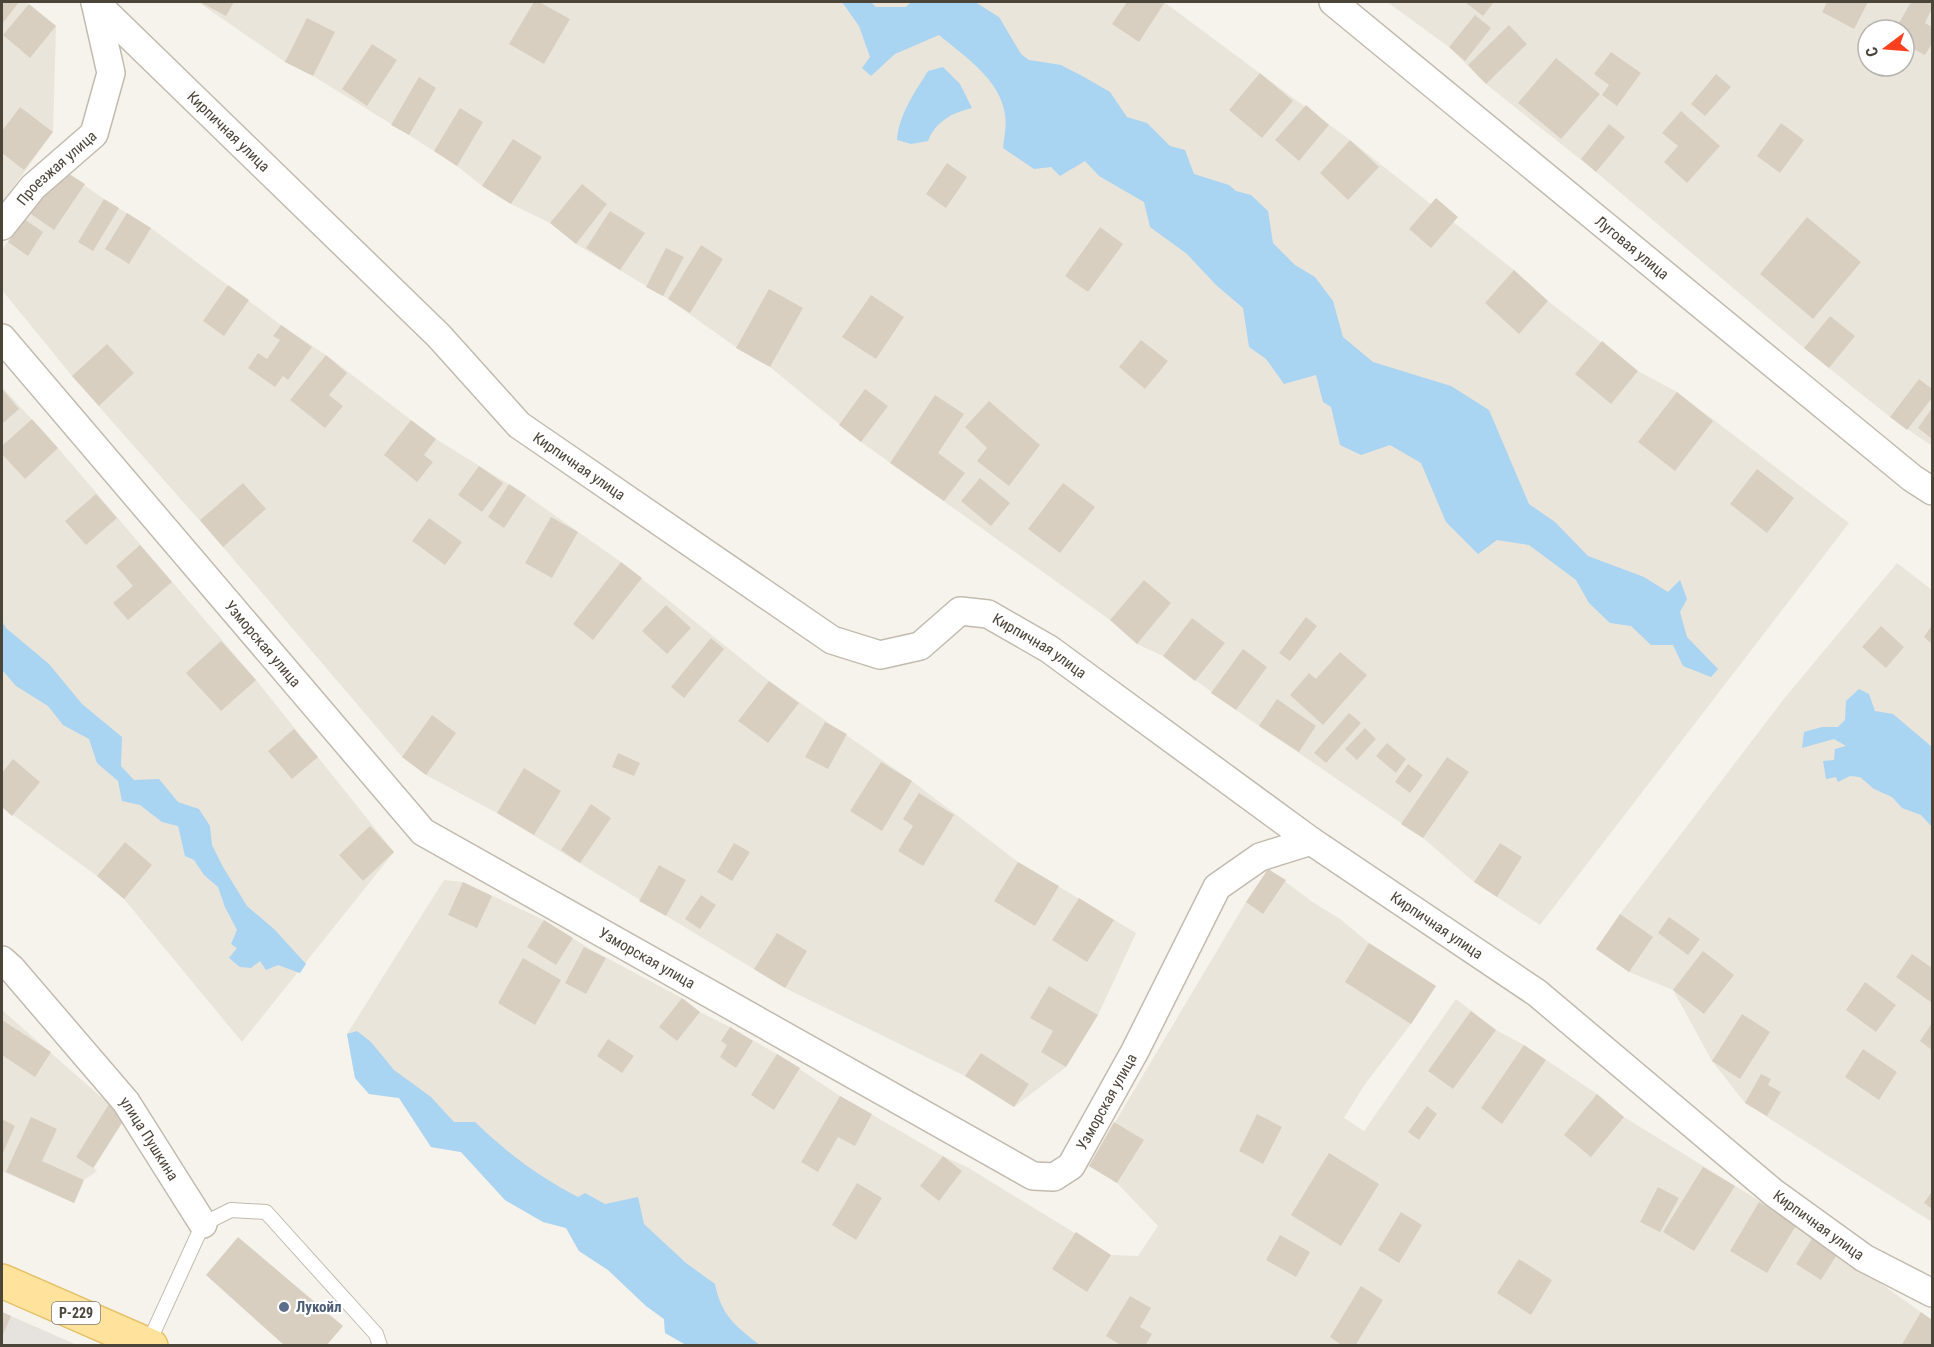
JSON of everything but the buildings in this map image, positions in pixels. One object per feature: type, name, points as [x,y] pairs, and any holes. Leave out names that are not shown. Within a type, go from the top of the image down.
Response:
[{"type":"main road","name":"Р-229","points":[[2,1281],[149,1345]]},
{"type":"street","name":"Проезжая улица","points":[[2,226],[33,186],[94,134],[111,73],[95,2]]},
{"type":"street","name":"Кирпичная улица","points":[[95,2],[439,336],[519,425],[832,640],[880,655],[920,646],[960,611],[988,614],[1049,649],[1311,841],[1537,993],[1774,1193],[1864,1258],[1932,1293]]},
{"type":"street","name":"Луговая улица","points":[[1333,2],[1912,478],[1932,491]]},
{"type":"street","name":"Узморская улица","points":[[2,338],[423,832],[1033,1176],[1054,1177],[1071,1166],[1135,1052],[1217,887],[1260,857],[1311,841]]},
{"type":"street","name":"улица Пушкина","points":[[2,960],[126,1102],[203,1224]]},
{"type":"lane","points":[[149,1345],[203,1224],[231,1210],[266,1212],[376,1334],[380,1346]]},
{"type":"shaded area","points":[[2,2],[25,2],[56,26],[53,132],[2,203]]},
{"type":"shaded area","points":[[198,2],[1164,2],[1350,140],[1638,371],[1677,392],[1849,523],[1540,925],[1474,882],[1423,838],[1236,710],[1163,656],[1137,644],[1110,620],[861,442],[770,367],[740,350],[668,299],[576,244],[550,223],[511,204],[409,135],[313,76],[285,62]]},
{"type":"shaded area","points":[[1387,2],[1932,2],[1932,446],[1890,417],[1804,348],[1596,172],[1486,84],[1449,47]]},
{"type":"shaded area","points":[[58,167],[151,228],[281,325],[326,355],[436,439],[526,495],[621,562],[769,681],[912,781],[1018,862],[1136,933],[1098,1015],[1066,1067],[1014,1107],[965,1076],[785,988],[497,813],[426,775],[402,757],[223,547],[72,376],[2,290],[2,250]]},
{"type":"shaded area","points":[[2,387],[58,448],[256,680],[394,852],[242,1042],[124,899],[97,876],[2,807]]},
{"type":"shaded area","points":[[1897,563],[1932,590],[1932,1222],[1745,1103],[1712,1061],[1673,990],[1629,972],[1596,949],[1620,914],[1783,700]]},
{"type":"shaded area","points":[[1268,869],[1340,919],[1369,943],[1436,986],[1411,1024],[1365,1084],[1344,1118],[1364,1131],[1456,999],[1496,1030],[1524,1045],[1597,1094],[1624,1117],[1797,1224],[1932,1320],[1932,1345],[686,1345],[665,1333],[664,1319],[646,1306],[608,1270],[579,1251],[566,1228],[543,1222],[505,1200],[461,1152],[431,1147],[399,1098],[369,1094],[355,1078],[347,1034],[444,880],[463,882],[544,920],[590,949],[682,998],[700,1012],[777,1054],[840,1096],[943,1156],[967,1167],[1111,1255],[1138,1256],[1158,1226],[1117,1183],[1089,1166],[1246,902]]},
{"type":"shaded area","points":[[2,1010],[109,1104],[127,1115],[94,1168],[97,1171],[84,1180],[74,1203],[2,1171]]},
{"type":"shaded area","points":[[2,1312],[11,1316],[77,1345],[2,1345]]},
{"type":"water","points":[[842,2],[871,2],[876,7],[906,7],[911,2],[975,2],[999,17],[1021,54],[1029,60],[1061,65],[1110,92],[1127,117],[1147,123],[1170,146],[1185,150],[1194,174],[1251,195],[1268,211],[1273,243],[1295,265],[1315,277],[1333,301],[1343,337],[1373,362],[1451,386],[1489,410],[1529,504],[1555,522],[1588,556],[1644,577],[1668,592],[1680,580],[1687,599],[1680,612],[1687,637],[1718,669],[1711,677],[1683,666],[1673,645],[1651,645],[1631,626],[1610,623],[1589,603],[1576,580],[1529,545],[1497,540],[1478,554],[1446,522],[1421,463],[1390,445],[1361,455],[1340,445],[1331,407],[1323,402],[1316,375],[1284,384],[1266,359],[1249,347],[1243,308],[1216,285],[1187,254],[1150,227],[1144,202],[1099,176],[1085,161],[1060,176],[1051,167],[1034,169],[1003,148],[1006,119],[997,91],[970,60],[939,35],[895,54],[871,76],[862,68],[870,57],[859,26]]},
{"type":"water","points":[[943,67],[960,84],[972,108],[958,112],[940,123],[928,141],[911,144],[897,140],[904,112],[928,71]]},
{"type":"water","points":[[2,621],[6,628],[49,664],[82,704],[122,737],[121,766],[134,780],[159,779],[178,802],[199,809],[210,826],[212,845],[247,906],[274,929],[306,964],[300,973],[278,965],[266,970],[260,961],[251,968],[240,967],[229,958],[237,948],[231,944],[237,930],[218,887],[204,875],[194,860],[185,856],[178,826],[162,822],[140,805],[122,801],[118,781],[97,763],[89,739],[63,725],[48,706],[16,686],[3,671]]},
{"type":"water","points":[[1859,689],[1869,694],[1875,711],[1893,714],[1932,747],[1932,827],[1921,815],[1902,808],[1892,797],[1874,789],[1860,777],[1850,776],[1838,782],[1836,777],[1826,779],[1823,761],[1834,760],[1835,749],[1846,746],[1834,739],[1802,748],[1804,732],[1822,727],[1838,727],[1845,720],[1846,701]]},
{"type":"water","points":[[357,1031],[371,1042],[394,1070],[431,1097],[454,1122],[475,1122],[499,1144],[550,1181],[578,1197],[585,1193],[605,1204],[638,1197],[644,1224],[686,1263],[715,1284],[721,1304],[731,1319],[760,1345],[686,1345],[665,1333],[664,1319],[646,1306],[608,1270],[579,1251],[566,1228],[543,1222],[505,1200],[461,1152],[431,1147],[399,1098],[369,1094],[355,1078],[347,1034]]},
{"type":"place","name":"Лукойл","points":[[284,1307]]}]
